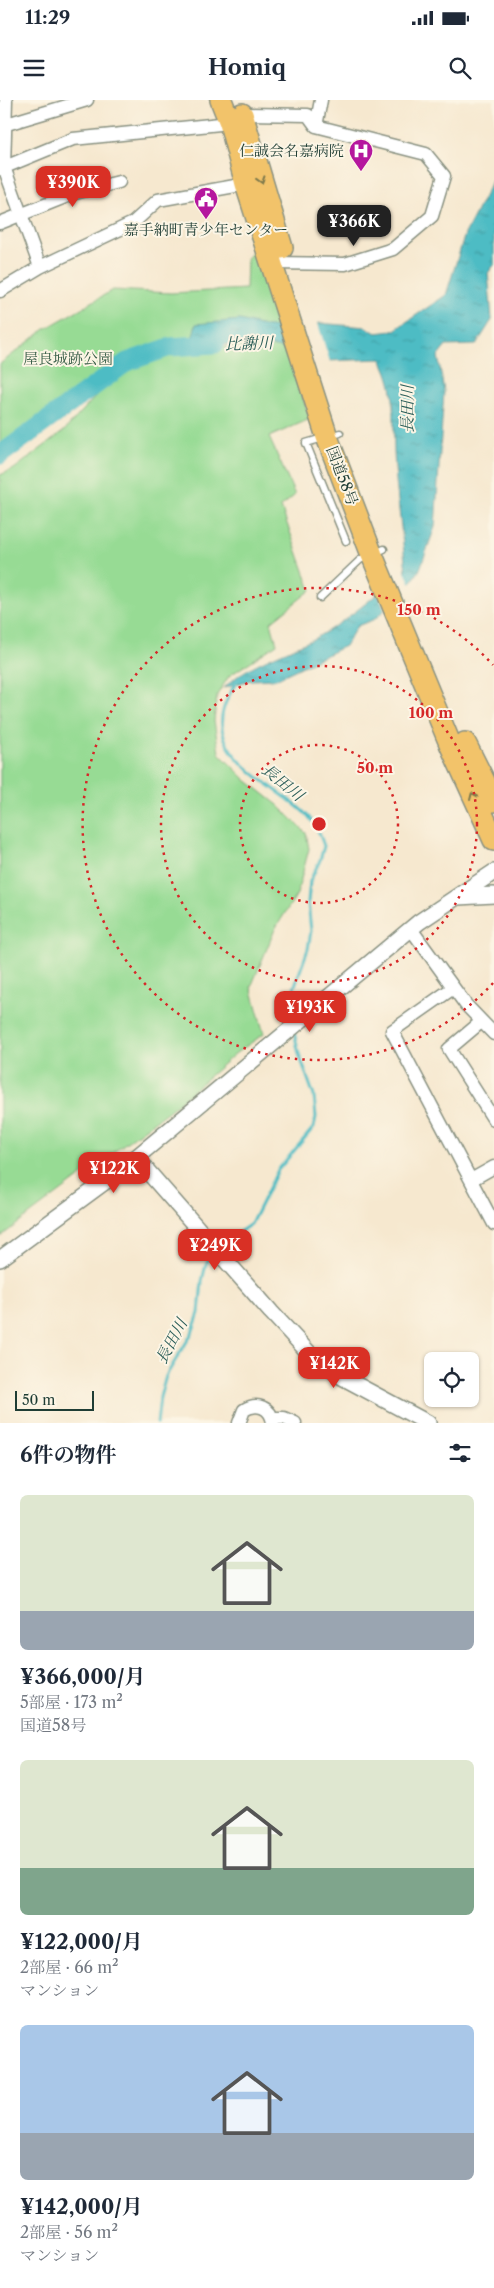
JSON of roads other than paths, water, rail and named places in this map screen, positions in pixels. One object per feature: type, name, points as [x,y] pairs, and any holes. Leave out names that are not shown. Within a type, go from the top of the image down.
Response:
[{"type":"highway","name":"国道58号","points":[[221,100],[236,112],[279,263],[333,435],[378,552],[452,716],[494,801]]},
{"type":"highway","name":"国道58号","points":[[236,112],[246,184],[279,263]]},
{"type":"highway","name":"国道58号","points":[[400,602],[451,746],[494,840]]},
{"type":"street","points":[[6,100],[3,125],[2,168],[40,267]]},
{"type":"street","points":[[3,125],[87,100]]},
{"type":"street","points":[[316,126],[321,100]]},
{"type":"street","points":[[2,168],[73,139],[236,112],[308,115],[316,126],[426,154],[444,176],[432,216],[392,249],[345,264],[279,263]]},
{"type":"street","points":[[0,223],[75,193],[119,182]]},
{"type":"street","points":[[0,291],[40,267],[133,223],[158,200],[246,184]]},
{"type":"street","points":[[0,1259],[77,1204],[136,1158],[411,929],[494,872]]},
{"type":"street","points":[[455,897],[494,895]]},
{"type":"street","points":[[411,929],[453,988],[481,1022],[494,1034]]},
{"type":"street","points":[[453,988],[392,1031],[494,1224]]},
{"type":"street","points":[[481,1022],[449,1049],[494,1120]]},
{"type":"street","points":[[136,1158],[296,1340],[324,1365],[428,1423]]},
{"type":"street","points":[[471,1180],[494,1167]]},
{"type":"street","points":[[239,1423],[244,1410],[255,1406],[266,1409],[273,1420],[284,1418],[294,1423]]},
{"type":"lane","points":[[333,435],[306,443],[346,541]]},
{"type":"lane","points":[[320,598],[360,560],[378,552]]},
{"type":"water","points":[[494,177],[494,265],[488,273],[492,320],[476,345],[446,346],[438,356],[444,391],[435,527],[420,569],[408,588],[375,619],[357,626],[345,646],[276,679],[250,680],[224,688],[245,671],[329,630],[406,571],[395,467],[394,405],[390,383],[381,359],[327,361],[276,347],[236,344],[190,347],[196,324],[240,320],[268,327],[317,323],[366,327],[376,333],[393,331],[446,295],[465,234]]},
{"type":"waterway","name":"比謝川","points":[[0,455],[127,362],[170,347],[215,344]]},
{"type":"waterway","name":"長田川","points":[[237,682],[226,702],[221,722],[225,740],[235,756],[250,771],[300,809],[313,822],[324,846],[310,881],[308,902],[311,931],[308,949],[294,988],[293,1020]]},
{"type":"waterway","name":"長田川","points":[[220,1245],[251,1224],[278,1170],[314,1127],[316,1117],[314,1096],[299,1054],[294,1032]]},
{"type":"waterway","name":"長田川","points":[[157,1423],[160,1397],[166,1376],[192,1333],[199,1313],[202,1281],[206,1264],[212,1253]]},
{"type":"place","name":"仁誠会名嘉病院","points":[[361,172]]},
{"type":"place","name":"嘉手納町青少年センター","points":[[206,220]]},
{"type":"park label","name":"屋良城跡公園","points":[[68,359]]}]
